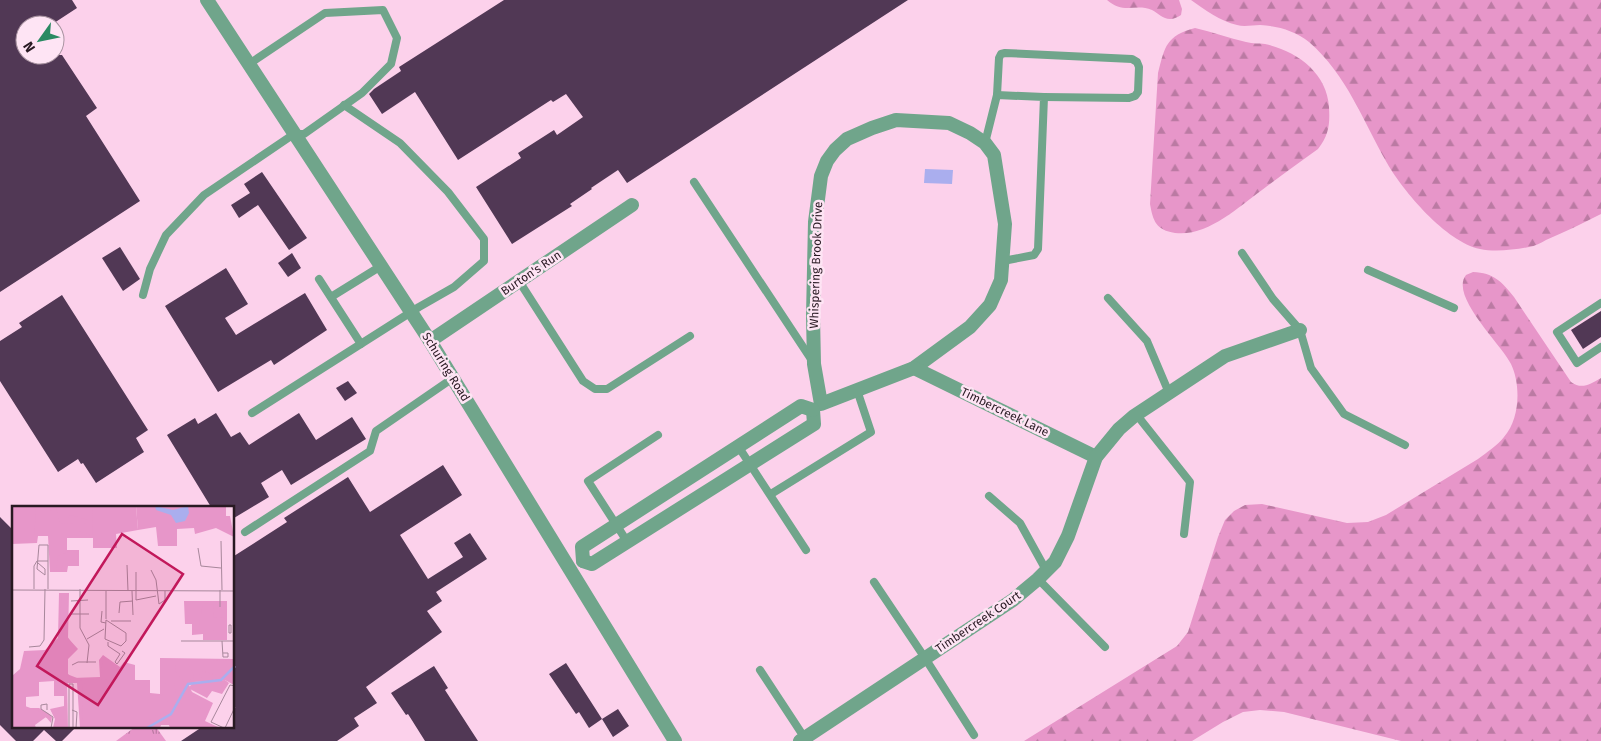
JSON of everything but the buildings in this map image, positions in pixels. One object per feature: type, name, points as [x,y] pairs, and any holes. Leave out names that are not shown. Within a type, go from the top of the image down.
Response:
[{"type":"street","name":"Schuring Road","points":[[206,0],[430,341],[675,741]]},
{"type":"street","name":"Whispering Brook Drive","points":[[817,407],[814,364],[815,222],[821,176],[827,161],[847,139],[896,120],[949,123],[985,143]]},
{"type":"street","points":[[583,560],[582,547],[801,406],[817,407],[914,368],[970,327],[990,304],[1001,280],[1003,261],[1005,224],[994,155],[985,143]]},
{"type":"street","name":"Burton's Run","points":[[430,341],[632,206]]},
{"type":"street","name":"Timbercreek Court","points":[[804,740],[1013,600],[1042,575],[1055,562],[1068,536],[1096,457],[1118,429],[1136,414],[1224,356],[1300,330]]},
{"type":"street","name":"Timbercreek Lane","points":[[914,368],[1096,457]]},
{"type":"street","points":[[583,560],[592,564],[628,543],[814,424],[817,407]]},
{"type":"street","points":[[570,568],[583,560]]},
{"type":"lane","points":[[142,295],[150,269],[166,235],[204,195],[294,134],[304,134],[362,93],[391,64],[397,38],[383,10],[325,13],[249,64]]},
{"type":"lane","points":[[985,143],[997,95],[999,58],[1001,54],[1132,59],[1140,67],[1138,92],[1135,96],[1129,98],[1044,98],[997,95]]},
{"type":"lane","points":[[1003,261],[1034,256],[1038,249],[1044,98]]},
{"type":"lane","points":[[252,413],[411,312],[454,287],[484,261],[484,239],[448,192],[400,142],[344,105]]},
{"type":"lane","points":[[694,182],[814,364]]},
{"type":"lane","points":[[1242,253],[1273,298],[1300,330],[1311,368],[1344,414],[1405,445]]},
{"type":"lane","points":[[331,297],[381,266]]},
{"type":"lane","points":[[1368,270],[1454,308]]},
{"type":"lane","points":[[319,279],[361,344]]},
{"type":"lane","points":[[520,281],[583,381],[595,389],[607,389],[690,336]]},
{"type":"lane","points":[[1108,298],[1147,341],[1169,393]]},
{"type":"lane","points":[[1601,304],[1557,332],[1577,363],[1601,347]]},
{"type":"lane","points":[[245,532],[370,451],[376,430],[453,378]]},
{"type":"lane","points":[[771,494],[871,432],[857,390]]},
{"type":"lane","points":[[1136,414],[1190,482],[1184,534]]},
{"type":"lane","points":[[628,543],[588,481],[658,436]]},
{"type":"lane","points":[[738,446],[806,550]]},
{"type":"lane","points":[[990,496],[1020,523],[1042,575],[1105,647]]},
{"type":"lane","points":[[874,582],[974,735]]},
{"type":"lane","points":[[760,670],[804,740]]},
{"type":"green space","points":[[1107,0],[1179,0],[1182,9],[1181,15],[1167,19],[1146,8],[1119,7]]},
{"type":"green space","points":[[1191,0],[1601,0],[1601,214],[1531,247],[1511,250],[1480,249],[1453,237],[1414,201],[1394,174],[1344,84],[1334,69],[1309,42],[1292,32],[1280,28],[1260,25],[1240,26],[1225,21]]},
{"type":"green space","points":[[1195,28],[1249,43],[1277,47],[1299,58],[1308,65],[1323,84],[1329,107],[1329,124],[1325,139],[1318,149],[1232,213],[1199,230],[1175,233],[1164,230],[1156,224],[1150,204],[1158,73],[1168,43],[1185,31]]},
{"type":"green space","points":[[1473,272],[1492,276],[1505,286],[1571,382],[1582,386],[1601,378],[1601,741],[1401,741],[1284,712],[1260,710],[1243,712],[1192,741],[1024,741],[1177,646],[1188,632],[1225,520],[1234,511],[1245,505],[1262,504],[1347,523],[1368,522],[1386,515],[1478,459],[1501,440],[1509,430],[1516,412],[1516,382],[1511,364],[1479,321],[1465,295],[1463,284],[1466,275]]},
{"type":"green space","points":[[134,728],[157,728],[166,741],[116,741]]},
{"type":"water","points":[[925,169],[953,170],[952,184],[924,183]]}]
